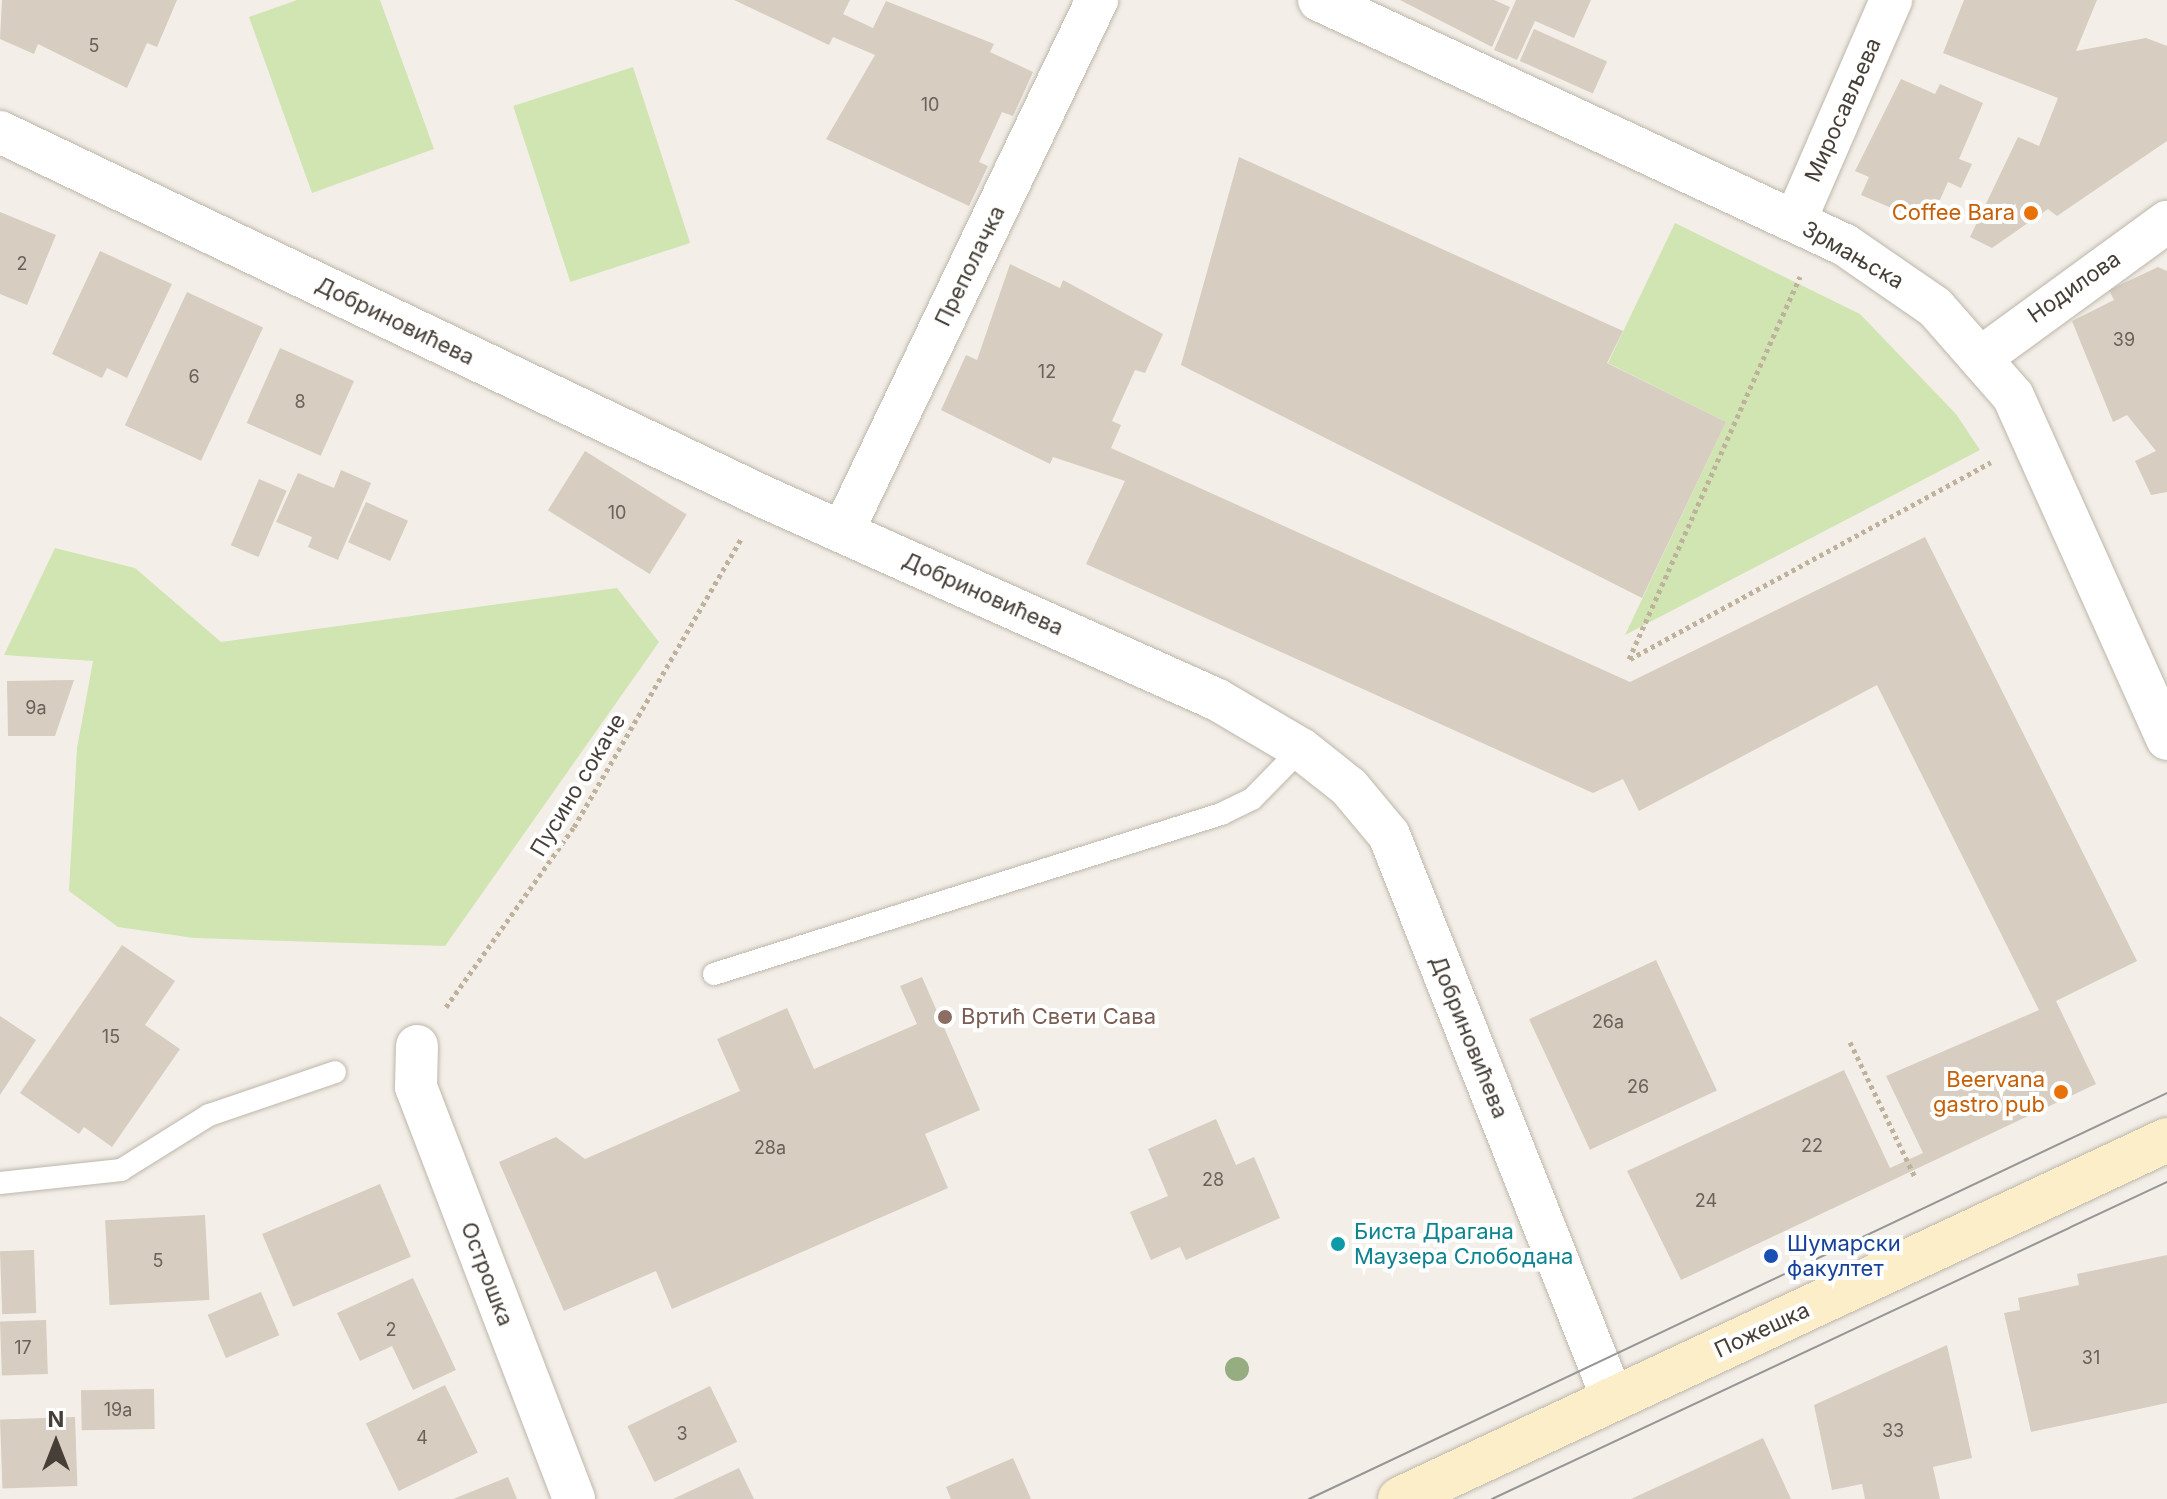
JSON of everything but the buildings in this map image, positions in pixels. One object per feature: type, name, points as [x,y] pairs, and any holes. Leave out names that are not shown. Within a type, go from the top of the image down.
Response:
[{"type":"main road","name":"Пожешка","points":[[1400,1499],[2167,1140]]},
{"type":"street","name":"Преполачка","points":[[843,531],[1097,0]]},
{"type":"street","name":"Зрмањска","points":[[1319,0],[1795,221],[1889,272],[1983,356],[2013,396],[2167,739]]},
{"type":"street","name":"Миросављева","points":[[1795,221],[1891,0]]},
{"type":"street","name":"Добриновићева","points":[[0,132],[843,531],[1216,699],[1301,749],[1349,787],[1389,835],[1613,1400]]},
{"type":"street","name":"Нодилова","points":[[1983,356],[2167,222]]},
{"type":"street","name":"Острошка","points":[[417,1046],[416,1087],[574,1499]]},
{"type":"lane","points":[[714,974],[1221,814],[1252,799],[1301,749]]},
{"type":"lane","points":[[0,1183],[121,1170],[209,1115],[335,1072]]},
{"type":"path","points":[[1805,265],[1629,659],[1995,460]]},
{"type":"path","name":"Пусино сокаче","points":[[417,1046],[574,827],[747,529]]},
{"type":"path","points":[[1850,1042],[1915,1177]]},
{"type":"green space","points":[[297,0],[380,0],[434,149],[312,193],[249,17]]},
{"type":"green space","points":[[633,67],[690,243],[570,282],[513,106]]},
{"type":"green space","points":[[1675,223],[1860,314],[1956,414],[1980,450],[1625,635],[1726,422],[1608,363]]},
{"type":"green space","points":[[55,548],[135,568],[221,642],[617,588],[659,642],[445,946],[194,938],[118,927],[69,891],[77,748],[93,661],[4,655]]},
{"type":"tram line","points":[[1309,1499],[2167,1093]]},
{"type":"tram line","points":[[1492,1499],[2167,1182]]},
{"type":"place","name":"Coffee Bara","points":[[2031,213]]},
{"type":"place","name":"Вртић Свети Сава","points":[[945,1017]]},
{"type":"place","name":"Beervana gastro pub","points":[[2061,1092]]},
{"type":"place","name":"Биста Драгана Маузера Слободана","points":[[1338,1244]]},
{"type":"place","name":"Шумарски факултет","points":[[1771,1256]]}]
